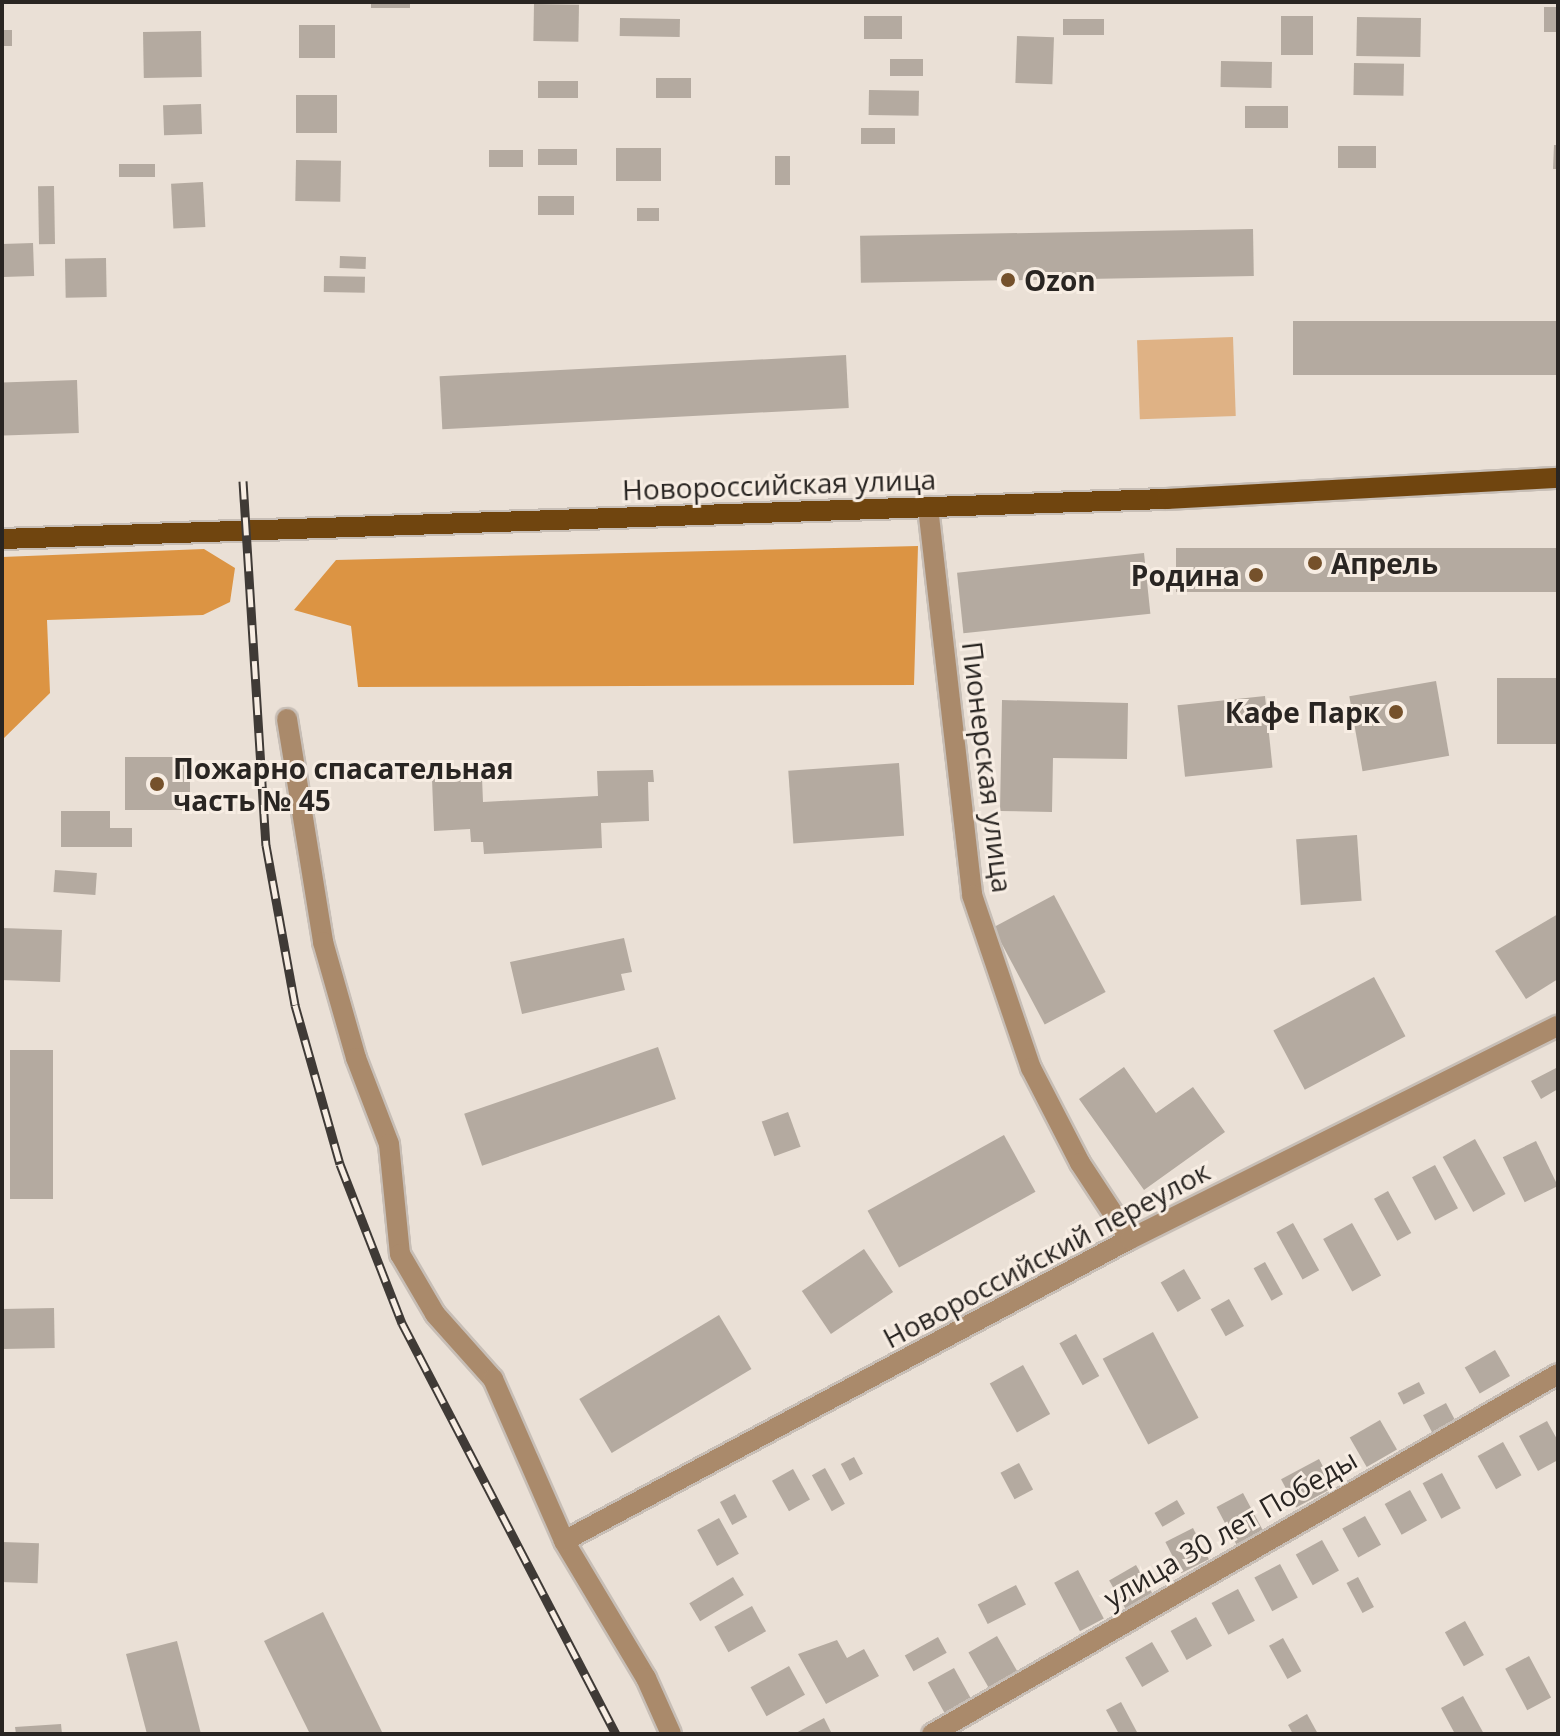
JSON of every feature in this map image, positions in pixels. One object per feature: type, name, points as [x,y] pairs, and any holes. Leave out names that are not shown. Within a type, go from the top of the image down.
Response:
[{"type":"main road","name":"Новороссийская улица","points":[[2,539],[928,507],[1558,478]]},
{"type":"street","name":"Пионерская улица","points":[[928,507],[972,895],[1031,1068],[1080,1163],[1130,1239]]},
{"type":"street","points":[[287,719],[323,942],[356,1058],[389,1144],[400,1254],[435,1314],[493,1379],[564,1541],[646,1678],[671,1734]]},
{"type":"street","name":"Новороссийский переулок","points":[[564,1541],[1130,1239],[1558,1026]]},
{"type":"street","name":"улица 30 лет Победы","points":[[932,1734],[1558,1374]]},
{"type":"shaded area","points":[[1233,337],[1236,416],[1140,419],[1137,340]]},
{"type":"shaded area","points":[[918,546],[914,685],[358,687],[351,626],[294,610],[336,560]]},
{"type":"shaded area","points":[[204,549],[235,568],[230,602],[203,615],[47,620],[50,693],[2,740],[2,557]]},
{"type":"building","points":[[371,2],[410,2],[410,8],[371,8]]},
{"type":"building","points":[[534,4],[579,5],[578,42],[533,41]]},
{"type":"building","points":[[1544,7],[1558,7],[1558,32],[1544,32]]},
{"type":"building","points":[[864,16],[902,16],[902,39],[864,39]]},
{"type":"building","points":[[1281,16],[1313,16],[1313,55],[1281,55]]},
{"type":"building","points":[[1357,17],[1421,18],[1420,57],[1356,56]]},
{"type":"building","points":[[620,18],[680,19],[680,37],[620,36]]},
{"type":"building","points":[[1063,19],[1104,19],[1104,35],[1063,35]]},
{"type":"building","points":[[299,25],[335,25],[335,58],[299,58]]},
{"type":"building","points":[[2,30],[12,30],[12,46],[2,46]]},
{"type":"building","points":[[201,31],[202,77],[144,78],[143,32]]},
{"type":"building","points":[[1017,36],[1054,37],[1052,84],[1015,83]]},
{"type":"building","points":[[890,59],[923,59],[923,76],[890,76]]},
{"type":"building","points":[[1221,61],[1272,62],[1272,88],[1221,87]]},
{"type":"building","points":[[1354,63],[1404,64],[1403,96],[1353,95]]},
{"type":"building","points":[[656,78],[691,78],[691,98],[656,98]]},
{"type":"building","points":[[538,81],[578,81],[578,98],[538,98]]},
{"type":"building","points":[[869,90],[919,91],[919,116],[869,115]]},
{"type":"building","points":[[296,95],[337,95],[337,133],[296,133]]},
{"type":"building","points":[[201,104],[202,134],[164,135],[163,105]]},
{"type":"building","points":[[1245,106],[1288,106],[1288,128],[1245,128]]},
{"type":"building","points":[[861,128],[895,128],[895,144],[861,144]]},
{"type":"building","points":[[1554,145],[1558,145],[1558,169],[1553,169]]},
{"type":"building","points":[[1338,146],[1376,146],[1376,168],[1338,168]]},
{"type":"building","points":[[616,148],[661,148],[661,181],[616,181]]},
{"type":"building","points":[[538,149],[577,149],[577,165],[538,165]]},
{"type":"building","points":[[489,150],[523,150],[523,167],[489,167]]},
{"type":"building","points":[[775,156],[790,156],[790,185],[775,185]]},
{"type":"building","points":[[296,160],[341,161],[340,202],[295,201]]},
{"type":"building","points":[[119,164],[155,164],[155,177],[119,177]]},
{"type":"building","points":[[203,182],[205,227],[173,229],[171,184]]},
{"type":"building","points":[[38,186],[54,186],[55,244],[39,244]]},
{"type":"building","points":[[538,196],[574,196],[574,215],[538,215]]},
{"type":"building","points":[[637,208],[659,208],[659,221],[637,221]]},
{"type":"building","points":[[1253,229],[1254,276],[861,283],[860,236]]},
{"type":"building","points":[[33,243],[34,276],[3,277],[2,244]]},
{"type":"building","points":[[340,256],[366,257],[366,269],[340,268]]},
{"type":"building","points":[[106,258],[107,297],[66,298],[65,259]]},
{"type":"building","points":[[324,276],[365,277],[365,293],[324,292]]},
{"type":"building","points":[[1293,321],[1558,321],[1558,375],[1293,375]]},
{"type":"building","points":[[846,355],[849,408],[442,429],[440,376]]},
{"type":"building","points":[[77,380],[79,433],[4,436],[2,383]]},
{"type":"building","points":[[1176,548],[1558,548],[1558,592],[1176,592]]},
{"type":"building","points":[[1144,553],[1150,614],[963,633],[957,573]]},
{"type":"building","points":[[1497,678],[1558,678],[1558,744],[1497,744]]},
{"type":"building","points":[[1436,681],[1449,756],[1363,771],[1349,696]]},
{"type":"building","points":[[1265,696],[1273,768],[1185,777],[1177,705]]},
{"type":"building","points":[[1002,700],[1128,703],[1127,759],[1053,758],[1052,812],[1000,811]]},
{"type":"building","name":"Пожарно спасательная часть № 45","points":[[125,757],[190,757],[190,810],[125,810]]},
{"type":"building","points":[[899,763],[904,836],[793,844],[788,771]]},
{"type":"building","points":[[653,770],[654,782],[648,782],[649,821],[601,823],[602,848],[484,854],[483,842],[471,842],[470,829],[434,831],[432,779],[482,777],[483,802],[598,796],[597,771]]},
{"type":"building","points":[[61,811],[110,811],[110,828],[132,828],[132,847],[61,847]]},
{"type":"building","points":[[1357,835],[1362,901],[1301,905],[1296,839]]},
{"type":"building","points":[[55,870],[97,873],[95,895],[53,892]]},
{"type":"building","points":[[1054,895],[1106,992],[1045,1025],[993,927]]},
{"type":"building","points":[[1558,914],[1558,979],[1526,999],[1495,951]]},
{"type":"building","points":[[2,928],[62,930],[60,982],[2,980]]},
{"type":"building","points":[[624,938],[632,972],[621,974],[625,990],[522,1014],[510,962]]},
{"type":"building","points":[[1374,977],[1405,1036],[1305,1090],[1273,1031]]},
{"type":"building","points":[[658,1047],[676,1099],[482,1166],[464,1114]]},
{"type":"building","points":[[10,1050],[53,1050],[53,1199],[10,1199]]},
{"type":"building","points":[[1124,1067],[1156,1113],[1193,1087],[1225,1132],[1144,1190],[1079,1099]]},
{"type":"building","points":[[1558,1067],[1558,1089],[1541,1099],[1531,1081]]},
{"type":"building","points":[[788,1112],[801,1147],[774,1156],[762,1122]]},
{"type":"building","points":[[1004,1135],[1036,1192],[899,1267],[868,1211]]},
{"type":"building","points":[[1475,1139],[1506,1194],[1473,1212],[1443,1157]]},
{"type":"building","points":[[1536,1141],[1558,1186],[1525,1202],[1503,1157]]},
{"type":"building","points":[[1435,1165],[1458,1208],[1435,1220],[1412,1177]]},
{"type":"building","points":[[1388,1191],[1411,1233],[1397,1241],[1374,1199]]},
{"type":"building","points":[[1293,1223],[1319,1270],[1303,1279],[1276,1232]]},
{"type":"building","points":[[1352,1223],[1381,1275],[1352,1291],[1323,1239]]},
{"type":"building","points":[[864,1249],[893,1292],[831,1334],[802,1291]]},
{"type":"building","points":[[1265,1262],[1283,1294],[1272,1301],[1254,1268]]},
{"type":"building","points":[[1184,1269],[1201,1298],[1178,1312],[1161,1282]]},
{"type":"building","points":[[1229,1299],[1244,1326],[1226,1336],[1211,1309]]},
{"type":"building","points":[[54,1308],[55,1348],[3,1349],[2,1309]]},
{"type":"building","points":[[719,1315],[751,1369],[612,1453],[579,1399]]},
{"type":"building","points":[[1153,1332],[1199,1418],[1148,1444],[1103,1359]]},
{"type":"building","points":[[1076,1334],[1099,1376],[1083,1385],[1059,1343]]},
{"type":"building","points":[[1495,1350],[1510,1376],[1480,1393],[1465,1368]]},
{"type":"building","points":[[1023,1365],[1050,1414],[1017,1432],[990,1383]]},
{"type":"building","points":[[1419,1382],[1425,1394],[1404,1404],[1398,1393]]},
{"type":"building","points":[[1446,1403],[1457,1424],[1434,1436],[1423,1415]]},
{"type":"building","points":[[1380,1420],[1397,1449],[1367,1467],[1350,1438]]},
{"type":"building","points":[[1547,1421],[1558,1441],[1558,1460],[1538,1471],[1519,1436]]},
{"type":"building","points":[[1503,1442],[1521,1475],[1496,1489],[1478,1456]]},
{"type":"building","points":[[854,1457],[863,1474],[850,1481],[841,1464]]},
{"type":"building","points":[[1319,1459],[1334,1487],[1296,1507],[1281,1479]]},
{"type":"building","points":[[1019,1463],[1033,1489],[1015,1499],[1000,1473]]},
{"type":"building","points":[[825,1468],[845,1504],[832,1511],[812,1475]]},
{"type":"building","points":[[793,1469],[810,1500],[789,1511],[772,1481]]},
{"type":"building","points":[[1442,1473],[1461,1508],[1441,1519],[1423,1483]]},
{"type":"building","points":[[1410,1490],[1427,1521],[1402,1535],[1385,1504]]},
{"type":"building","points":[[1243,1493],[1263,1530],[1236,1544],[1217,1507]]},
{"type":"building","points":[[735,1494],[747,1517],[732,1525],[720,1502]]},
{"type":"building","points":[[1177,1500],[1185,1514],[1162,1527],[1154,1513]]},
{"type":"building","points":[[1365,1516],[1381,1545],[1358,1557],[1342,1529]]},
{"type":"building","points":[[719,1518],[739,1554],[717,1566],[697,1530]]},
{"type":"building","points":[[1193,1528],[1209,1559],[1181,1573],[1165,1542]]},
{"type":"building","points":[[1322,1540],[1339,1571],[1313,1585],[1296,1555]]},
{"type":"building","points":[[2,1542],[39,1543],[38,1583],[2,1582]]},
{"type":"building","points":[[1280,1564],[1298,1598],[1272,1611],[1254,1578]]},
{"type":"building","points":[[1136,1565],[1152,1593],[1125,1608],[1109,1580]]},
{"type":"building","points":[[1078,1570],[1104,1619],[1080,1631],[1054,1583]]},
{"type":"building","points":[[733,1577],[744,1595],[700,1621],[689,1603]]},
{"type":"building","points":[[1358,1577],[1374,1607],[1362,1613],[1347,1583]]},
{"type":"building","points":[[1016,1585],[1026,1605],[988,1624],[978,1605]]},
{"type":"building","points":[[1238,1589],[1255,1621],[1228,1635],[1212,1603]]},
{"type":"building","points":[[752,1606],[766,1631],[728,1652],[714,1627]]},
{"type":"building","points":[[323,1612],[383,1734],[310,1734],[264,1641]]},
{"type":"building","points":[[1196,1617],[1212,1646],[1187,1660],[1171,1631]]},
{"type":"building","points":[[1465,1621],[1484,1655],[1464,1666],[1445,1632]]},
{"type":"building","points":[[997,1636],[1017,1671],[988,1687],[968,1652]]},
{"type":"building","points":[[938,1637],[947,1653],[913,1671],[905,1655]]},
{"type":"building","points":[[1283,1638],[1301,1671],[1287,1679],[1269,1646]]},
{"type":"building","points":[[837,1640],[847,1658],[864,1649],[879,1676],[826,1704],[798,1654]]},
{"type":"building","points":[[177,1641],[201,1734],[147,1734],[126,1654]]},
{"type":"building","points":[[1152,1642],[1169,1671],[1142,1687],[1125,1658]]},
{"type":"building","points":[[1529,1656],[1551,1697],[1527,1710],[1505,1669]]},
{"type":"building","points":[[789,1666],[805,1695],[767,1716],[751,1687]]},
{"type":"building","points":[[954,1668],[971,1699],[945,1713],[928,1683]]},
{"type":"building","points":[[1463,1696],[1484,1734],[1455,1734],[1441,1708]]},
{"type":"building","points":[[1121,1702],[1138,1734],[1119,1734],[1106,1710]]},
{"type":"building","points":[[1307,1714],[1318,1734],[1293,1734],[1288,1725]]},
{"type":"building","points":[[824,1718],[832,1734],[794,1734]]},
{"type":"building","points":[[61,1724],[62,1734],[16,1734],[15,1727]]},
{"type":"railway","points":[[243,481],[266,845],[295,1005],[340,1164],[402,1323],[616,1734]]},
{"type":"place","name":"Ozon","points":[[1008,280]]},
{"type":"place","name":"Апрель","points":[[1315,563]]},
{"type":"place","name":"Родина","points":[[1256,575]]},
{"type":"place","name":"Кафе Парк","points":[[1396,712]]},
{"type":"place","name":"Пожарно спасательная часть № 45","points":[[157,784]]}]
